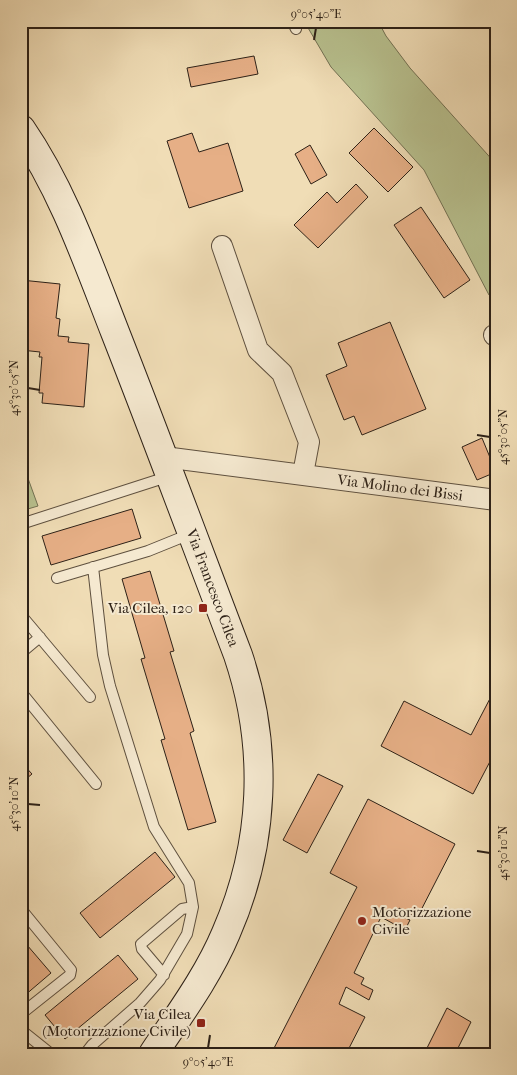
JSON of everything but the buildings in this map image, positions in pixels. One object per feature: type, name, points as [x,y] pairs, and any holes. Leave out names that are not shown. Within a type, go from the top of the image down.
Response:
[{"type":"street","name":"Via Francesco Cilea","points":[[21,128],[42,164],[73,226],[167,467],[247,684],[257,741],[259,799],[250,863],[226,935],[199,984],[153,1054]]},
{"type":"street","points":[[222,246],[258,350],[282,373],[309,442],[303,474]]},
{"type":"street","name":"Via Molino dei Bissi","points":[[167,467],[303,474],[496,500]]},
{"type":"lane","points":[[21,524],[167,467]]},
{"type":"lane","points":[[57,578],[148,551],[191,534]]},
{"type":"lane","points":[[85,1054],[92,1045],[140,1003],[164,975],[187,934],[193,908],[189,883],[154,827],[110,686],[103,655],[93,567]]},
{"type":"lane","points":[[21,615],[90,698]]},
{"type":"lane","points":[[21,653],[40,637]]},
{"type":"lane","points":[[21,692],[96,784]]},
{"type":"lane","points":[[164,975],[142,949],[141,944],[182,909],[193,908]]},
{"type":"lane","points":[[21,909],[71,970],[70,975],[21,1014]]},
{"type":"lane","points":[[21,1030],[50,1054]]},
{"type":"green space","points":[[304,21],[378,21],[386,36],[410,68],[496,164],[496,292],[489,295],[424,170],[331,67]]},
{"type":"green space","points":[[21,459],[38,506],[21,511]]},
{"type":"place","name":"Via Cilea, 120","points":[[203,608]]},
{"type":"place","name":"Motorizzazione Civile","points":[[362,921]]},
{"type":"place","name":"Via Cilea (Motorizzazione Civile)","points":[[201,1023]]}]
